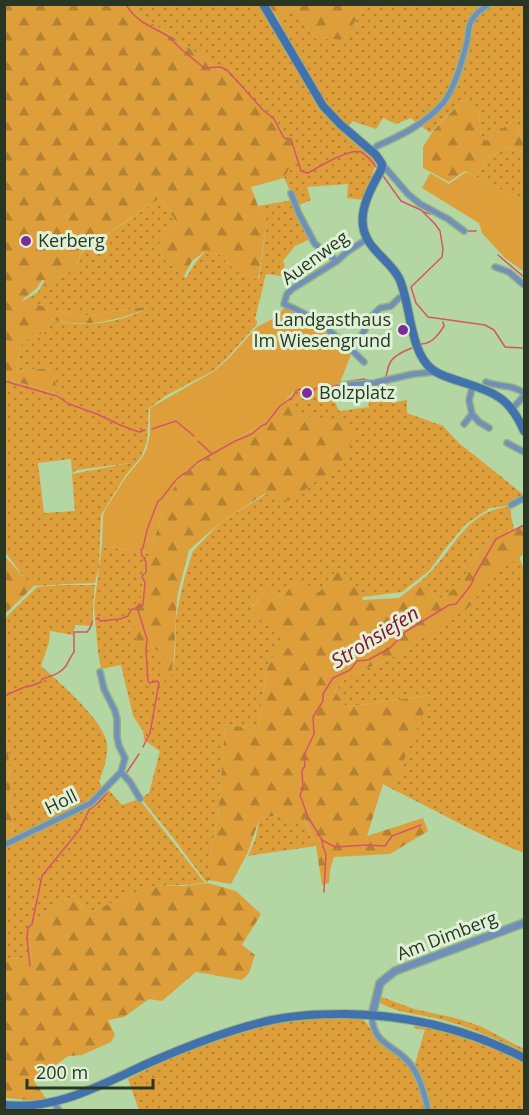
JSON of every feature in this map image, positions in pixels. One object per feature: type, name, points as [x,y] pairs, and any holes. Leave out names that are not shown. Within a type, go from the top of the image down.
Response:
[{"type":"main road","points":[[263,4],[323,106],[372,151],[382,165],[368,198],[362,218],[363,228],[367,239],[399,279],[422,357],[432,370],[496,394],[512,409],[525,431]]},
{"type":"main road","points":[[4,1105],[26,1106],[53,1102],[84,1092],[153,1061],[233,1030],[274,1020],[309,1016],[372,1015],[413,1020],[466,1033],[525,1058]]},
{"type":"street","points":[[372,151],[377,146],[423,122],[443,102],[458,71],[468,40],[470,23],[479,11],[489,4]]},
{"type":"street","points":[[382,165],[420,204],[448,219],[464,231]]},
{"type":"street","points":[[291,193],[315,244],[337,261]]},
{"type":"street","name":"Auenweg","points":[[351,349],[326,328],[284,304],[287,294],[292,289],[367,239]]},
{"type":"street","points":[[495,267],[509,272],[525,285]]},
{"type":"street","points":[[364,362],[351,349],[372,316],[380,308],[392,306],[404,296]]},
{"type":"street","points":[[342,386],[437,372]]},
{"type":"street","points":[[486,382],[518,389],[525,395],[512,409]]},
{"type":"street","points":[[473,385],[469,400],[472,414],[478,422],[489,428]]},
{"type":"street","points":[[464,424],[472,414]]},
{"type":"street","points":[[507,443],[525,452]]},
{"type":"street","points":[[511,505],[525,498]]},
{"type":"street","points":[[100,672],[104,689],[117,720],[117,737],[125,758],[121,772],[140,799]]},
{"type":"street","name":"Holl","points":[[4,845],[92,803],[121,772]]},
{"type":"street","name":"Am Dimberg","points":[[372,1015],[380,983],[395,971],[525,923]]},
{"type":"street","points":[[372,1015],[372,1022],[380,1040],[401,1054],[412,1066],[426,1097],[428,1110]]},
{"type":"street","points":[[53,1102],[59,1110]]},
{"type":"green space","points":[[4,5],[125,5],[213,64],[261,105],[299,151],[284,178],[251,187],[267,221],[258,280],[238,273],[220,255],[204,252],[192,261],[184,276],[163,258],[159,244],[176,221],[160,198],[81,252],[75,269],[52,281],[42,280],[36,289],[22,300],[83,316],[144,307],[146,309],[99,322],[75,323],[51,319],[48,331],[22,341],[16,371],[52,368],[58,395],[5,379]]},
{"type":"green space","points":[[125,5],[263,5],[316,93],[277,17],[295,7],[315,39],[344,39],[365,5],[524,5],[524,139],[519,133],[515,119],[486,141],[481,136],[479,113],[463,100],[430,133],[411,118],[396,124],[383,118],[376,129],[352,121],[347,129],[377,160],[364,200],[347,198],[348,184],[307,187],[311,200],[297,206],[284,178],[299,151],[261,105],[213,64]]},
{"type":"green space","points":[[268,5],[365,5],[344,39],[315,39],[295,7],[277,17]]},
{"type":"green space","points":[[463,100],[479,113],[481,135],[486,141],[515,119],[519,133],[524,139],[524,153],[511,147],[489,156],[476,177],[465,171],[449,182],[423,168],[423,147],[433,131]]},
{"type":"green space","points":[[511,147],[524,153],[524,201],[476,177],[489,156]]},
{"type":"green space","points":[[466,172],[524,201],[523,271],[504,257],[482,233],[479,223],[422,188],[430,173],[449,184]]},
{"type":"green space","points":[[160,198],[176,221],[159,244],[163,258],[186,278],[205,252],[220,255],[238,273],[259,279],[267,221],[258,206],[293,200],[310,239],[295,246],[283,261],[285,266],[281,276],[266,274],[255,319],[257,324],[227,358],[213,371],[167,395],[149,408],[147,442],[141,457],[125,476],[101,515],[99,566],[95,583],[37,586],[27,581],[5,552],[4,379],[57,395],[51,368],[16,371],[22,341],[48,331],[51,319],[74,324],[99,323],[124,318],[146,309],[144,307],[83,316],[23,301],[38,292],[45,280],[52,281],[75,269],[81,253]],"holes":[[[71,459],[72,473],[77,470],[130,463],[72,474],[75,511],[44,513],[38,463]]]},
{"type":"green space","points":[[284,308],[289,308],[325,328],[323,330],[349,353],[352,352],[339,385],[309,392],[304,391],[303,387],[293,392],[269,420],[221,448],[182,475],[158,526],[150,553],[102,546],[105,510],[147,448],[150,434],[150,408],[213,372],[257,327],[278,316]]},
{"type":"green space","points":[[385,382],[392,403],[407,400],[407,413],[443,426],[459,443],[524,496],[511,505],[490,508],[465,525],[430,570],[402,592],[362,597],[340,569],[319,592],[284,597],[266,590],[252,606],[252,614],[285,636],[267,667],[258,730],[225,724],[218,818],[211,850],[208,882],[206,882],[141,798],[149,793],[160,751],[144,740],[143,731],[133,716],[121,665],[101,669],[94,606],[102,546],[150,553],[145,568],[141,601],[147,644],[164,655],[165,680],[171,676],[175,655],[176,619],[193,551],[220,523],[266,494],[289,501],[355,426],[290,414],[293,408],[286,401],[297,391],[307,387],[332,388],[339,411],[369,407],[366,385]]},
{"type":"green space","points":[[286,401],[294,408],[291,414],[356,426],[345,461],[289,501],[264,494],[220,523],[189,550],[177,597],[171,677],[164,681],[164,655],[147,644],[138,647],[132,611],[141,601],[145,568],[173,488],[182,475],[269,420]]},
{"type":"green space","points":[[511,506],[514,530],[494,532],[476,555],[463,582],[438,600],[422,580],[470,525],[481,516]]},
{"type":"green space","points":[[524,526],[524,553],[498,569],[469,607],[397,655],[347,677],[335,691],[346,707],[431,695],[392,789],[383,784],[367,836],[423,818],[428,831],[390,854],[334,857],[329,883],[322,885],[316,846],[304,818],[287,821],[283,813],[259,820],[248,852],[231,884],[208,880],[211,850],[218,818],[225,724],[258,730],[267,667],[284,636],[252,614],[252,607],[266,590],[284,597],[296,578],[319,592],[340,569],[363,600],[399,598],[422,580],[438,600],[463,582],[476,555],[494,532],[514,530]]},
{"type":"green space","points":[[5,557],[35,585],[5,614]]},
{"type":"green space","points":[[519,558],[524,568],[524,853],[474,831],[392,789],[430,695],[346,707],[335,691],[347,677],[397,655],[468,607],[498,568]]},
{"type":"green space","points":[[95,585],[93,626],[75,625],[73,635],[50,631],[41,666],[80,702],[105,736],[107,755],[99,782],[104,790],[87,804],[13,841],[8,743],[5,738],[4,623],[7,616],[37,587]]},
{"type":"green space","points":[[4,738],[8,743],[13,841],[4,844]]},
{"type":"green space","points":[[108,789],[122,805],[139,799],[205,883],[157,886],[86,913],[74,895],[28,925],[32,959],[5,958],[5,847],[92,805]]},
{"type":"green space","points":[[283,813],[287,821],[303,817],[316,846],[248,856],[256,837],[259,820]]},
{"type":"green space","points":[[208,883],[236,891],[261,914],[242,945],[255,955],[249,973],[242,980],[196,972],[162,1001],[149,999],[124,1017],[108,1020],[115,1035],[111,1042],[82,1055],[68,1056],[34,1081],[47,1100],[5,1098],[5,958],[32,959],[28,925],[74,895],[86,913],[157,886]]},
{"type":"green space","points":[[379,996],[414,1009],[480,1026],[524,1049],[524,1053],[464,1027],[388,1007],[380,1003]]},
{"type":"green space","points":[[321,1018],[360,1018],[365,1021],[379,1042],[400,1055],[411,1066],[424,1097],[426,1110],[139,1110],[128,1079],[173,1056],[242,1030],[274,1022]]},
{"type":"green space","points":[[415,1023],[466,1035],[524,1063],[524,1110],[430,1110],[414,1067],[425,1030],[414,1028]]},
{"type":"waterway","points":[[125,4],[142,22],[168,36],[204,68],[221,67],[228,71],[274,119],[284,138],[291,139],[301,171],[308,173],[334,159],[356,152],[366,155],[378,169]]},
{"type":"waterway","points":[[381,173],[401,201],[421,210],[440,231],[442,257],[411,287],[416,303],[428,317],[485,325],[494,330],[505,347],[524,348]]},
{"type":"waterway","points":[[423,212],[431,214]]},
{"type":"waterway","points":[[465,230],[476,231]]},
{"type":"waterway","points":[[498,255],[524,277]]},
{"type":"waterway","points":[[421,344],[435,338],[444,326],[443,322]]},
{"type":"waterway","points":[[385,378],[394,358],[412,348]]},
{"type":"waterway","points":[[344,382],[364,379],[369,381]]},
{"type":"waterway","points":[[4,381],[57,396],[69,404],[139,432],[145,430]]},
{"type":"waterway","points":[[96,619],[100,621],[120,619],[128,616],[131,610],[143,605],[145,583],[142,576],[146,572],[146,561],[141,550],[158,501],[176,480],[198,462],[252,434],[266,424],[280,406],[293,397],[299,389],[313,391],[316,388],[322,390],[338,385]]},
{"type":"waterway","points":[[152,429],[176,421],[194,436]]},
{"type":"waterway","points":[[198,441],[212,454]]},
{"type":"waterway","name":"Strohsiefen","points":[[421,825],[392,836],[385,846],[335,847],[322,840],[308,817],[300,795],[303,789],[304,755],[314,734],[313,717],[333,678],[350,670],[357,661],[368,660],[390,648],[405,632],[449,605],[456,604],[471,585],[496,539],[524,525]]},
{"type":"waterway","points":[[137,607],[147,639],[148,681],[159,683],[150,733],[143,747]]},
{"type":"waterway","points":[[4,696],[41,682],[42,679],[61,671],[74,652],[74,632],[87,632],[92,622]]},
{"type":"waterway","points":[[127,772],[139,754]]},
{"type":"waterway","points":[[30,966],[28,928],[32,924],[42,876],[80,829],[89,810],[107,793]]},
{"type":"waterway","points":[[322,840],[326,854],[324,892]]},
{"type":"place","name":"Kerberg","points":[[26,241]]},
{"type":"place","name":"Landgasthaus Im Wiesengrund","points":[[403,330]]},
{"type":"place","name":"Bolzplatz","points":[[307,393]]}]
